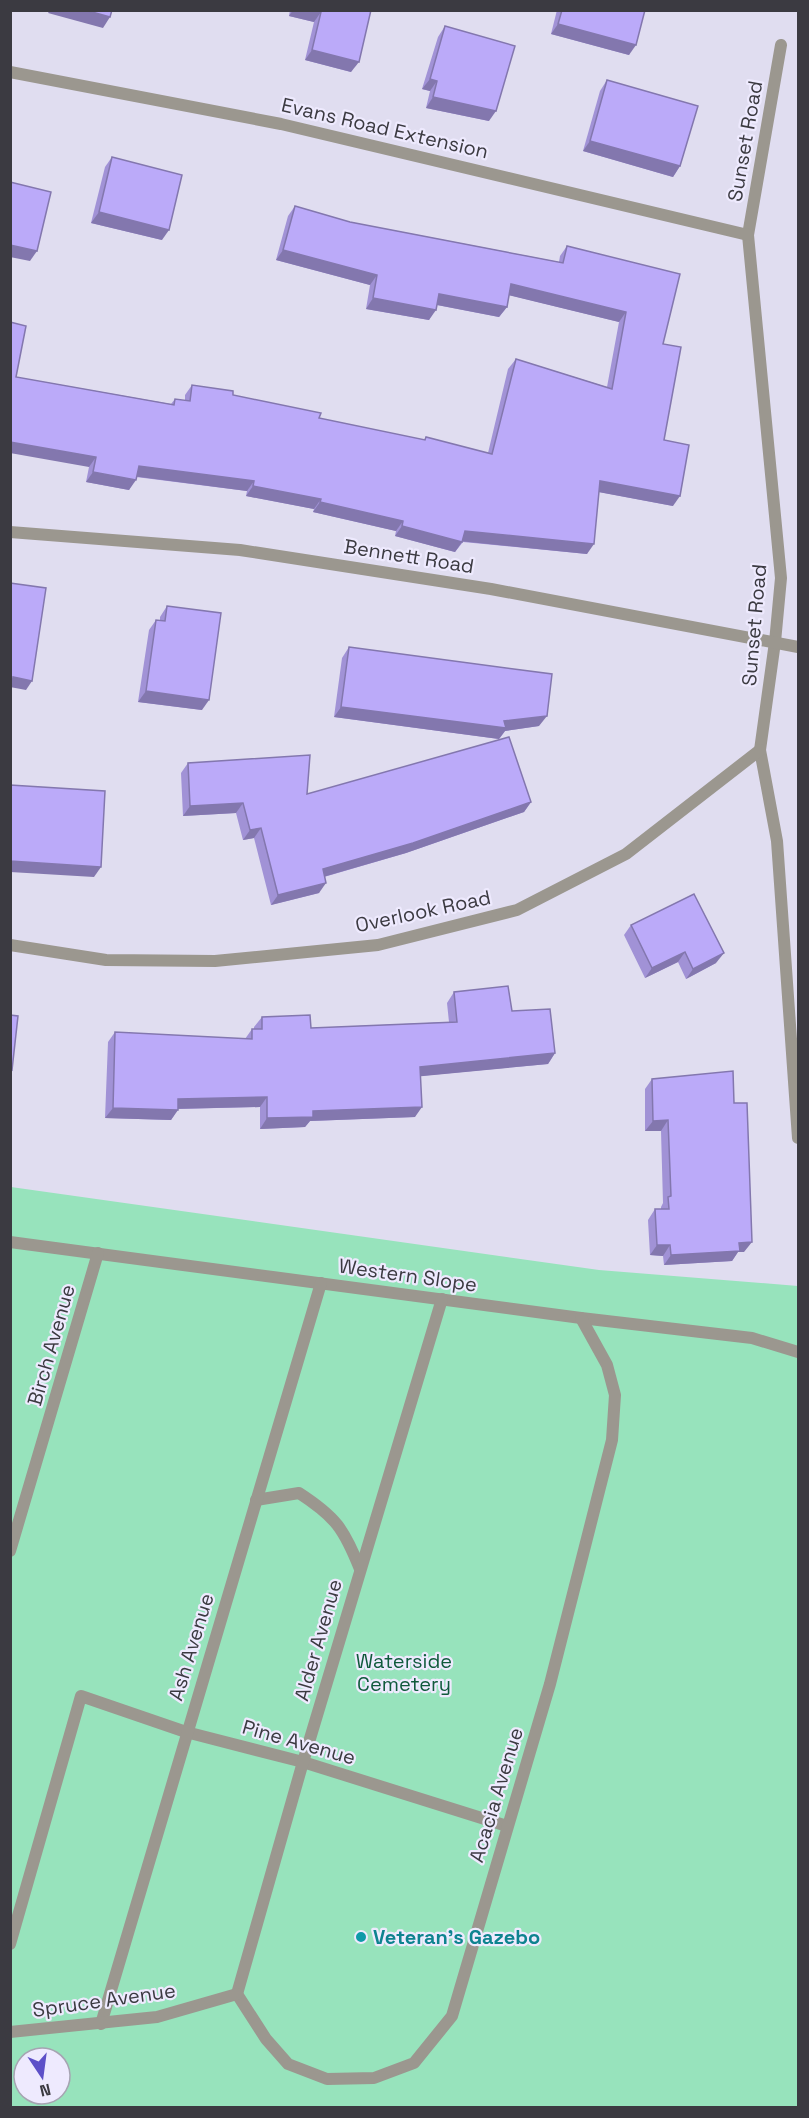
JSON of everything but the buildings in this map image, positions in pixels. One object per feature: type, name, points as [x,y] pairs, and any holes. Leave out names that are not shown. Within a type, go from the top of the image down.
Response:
[{"type":"street","name":"Sunset Road","points":[[781,45],[748,235],[781,578],[775,642],[760,750],[777,841],[798,1138]]},
{"type":"street","name":"Evans Road Extension","points":[[10,72],[281,124],[748,235]]},
{"type":"street","name":"Bennett Road","points":[[10,532],[240,550],[491,589],[798,647]]},
{"type":"street","name":"Overlook Road","points":[[10,945],[106,960],[215,961],[378,945],[517,910],[626,854],[760,750]]},
{"type":"street","name":"Western Slope","points":[[10,1242],[581,1318],[752,1338],[798,1352]]},
{"type":"street","name":"Birch Avenue","points":[[10,1551],[98,1253]]},
{"type":"street","name":"Ash Avenue","points":[[100,2024],[321,1283]]},
{"type":"street","name":"Alder Avenue","points":[[237,1994],[303,1762],[442,1299]]},
{"type":"street","name":"Acacia Avenue","points":[[237,1994],[266,2039],[288,2064],[327,2079],[374,2078],[414,2063],[452,2016],[550,1684],[612,1440],[615,1395],[607,1365],[581,1318]]},
{"type":"street","points":[[256,1500],[299,1492],[322,1507],[345,1531],[360,1569]]},
{"type":"street","name":"Pine Avenue","points":[[10,1944],[81,1696],[186,1732],[303,1762],[507,1826]]},
{"type":"street","name":"Spruce Avenue","points":[[10,2032],[157,2017],[237,1994]]},
{"type":"green space","name":"Waterside Cemetery","points":[[11,1187],[599,1270],[798,1286],[798,2107],[11,2108]]},
{"type":"place","name":"Veteran's Gazebo","points":[[361,1937]]}]
